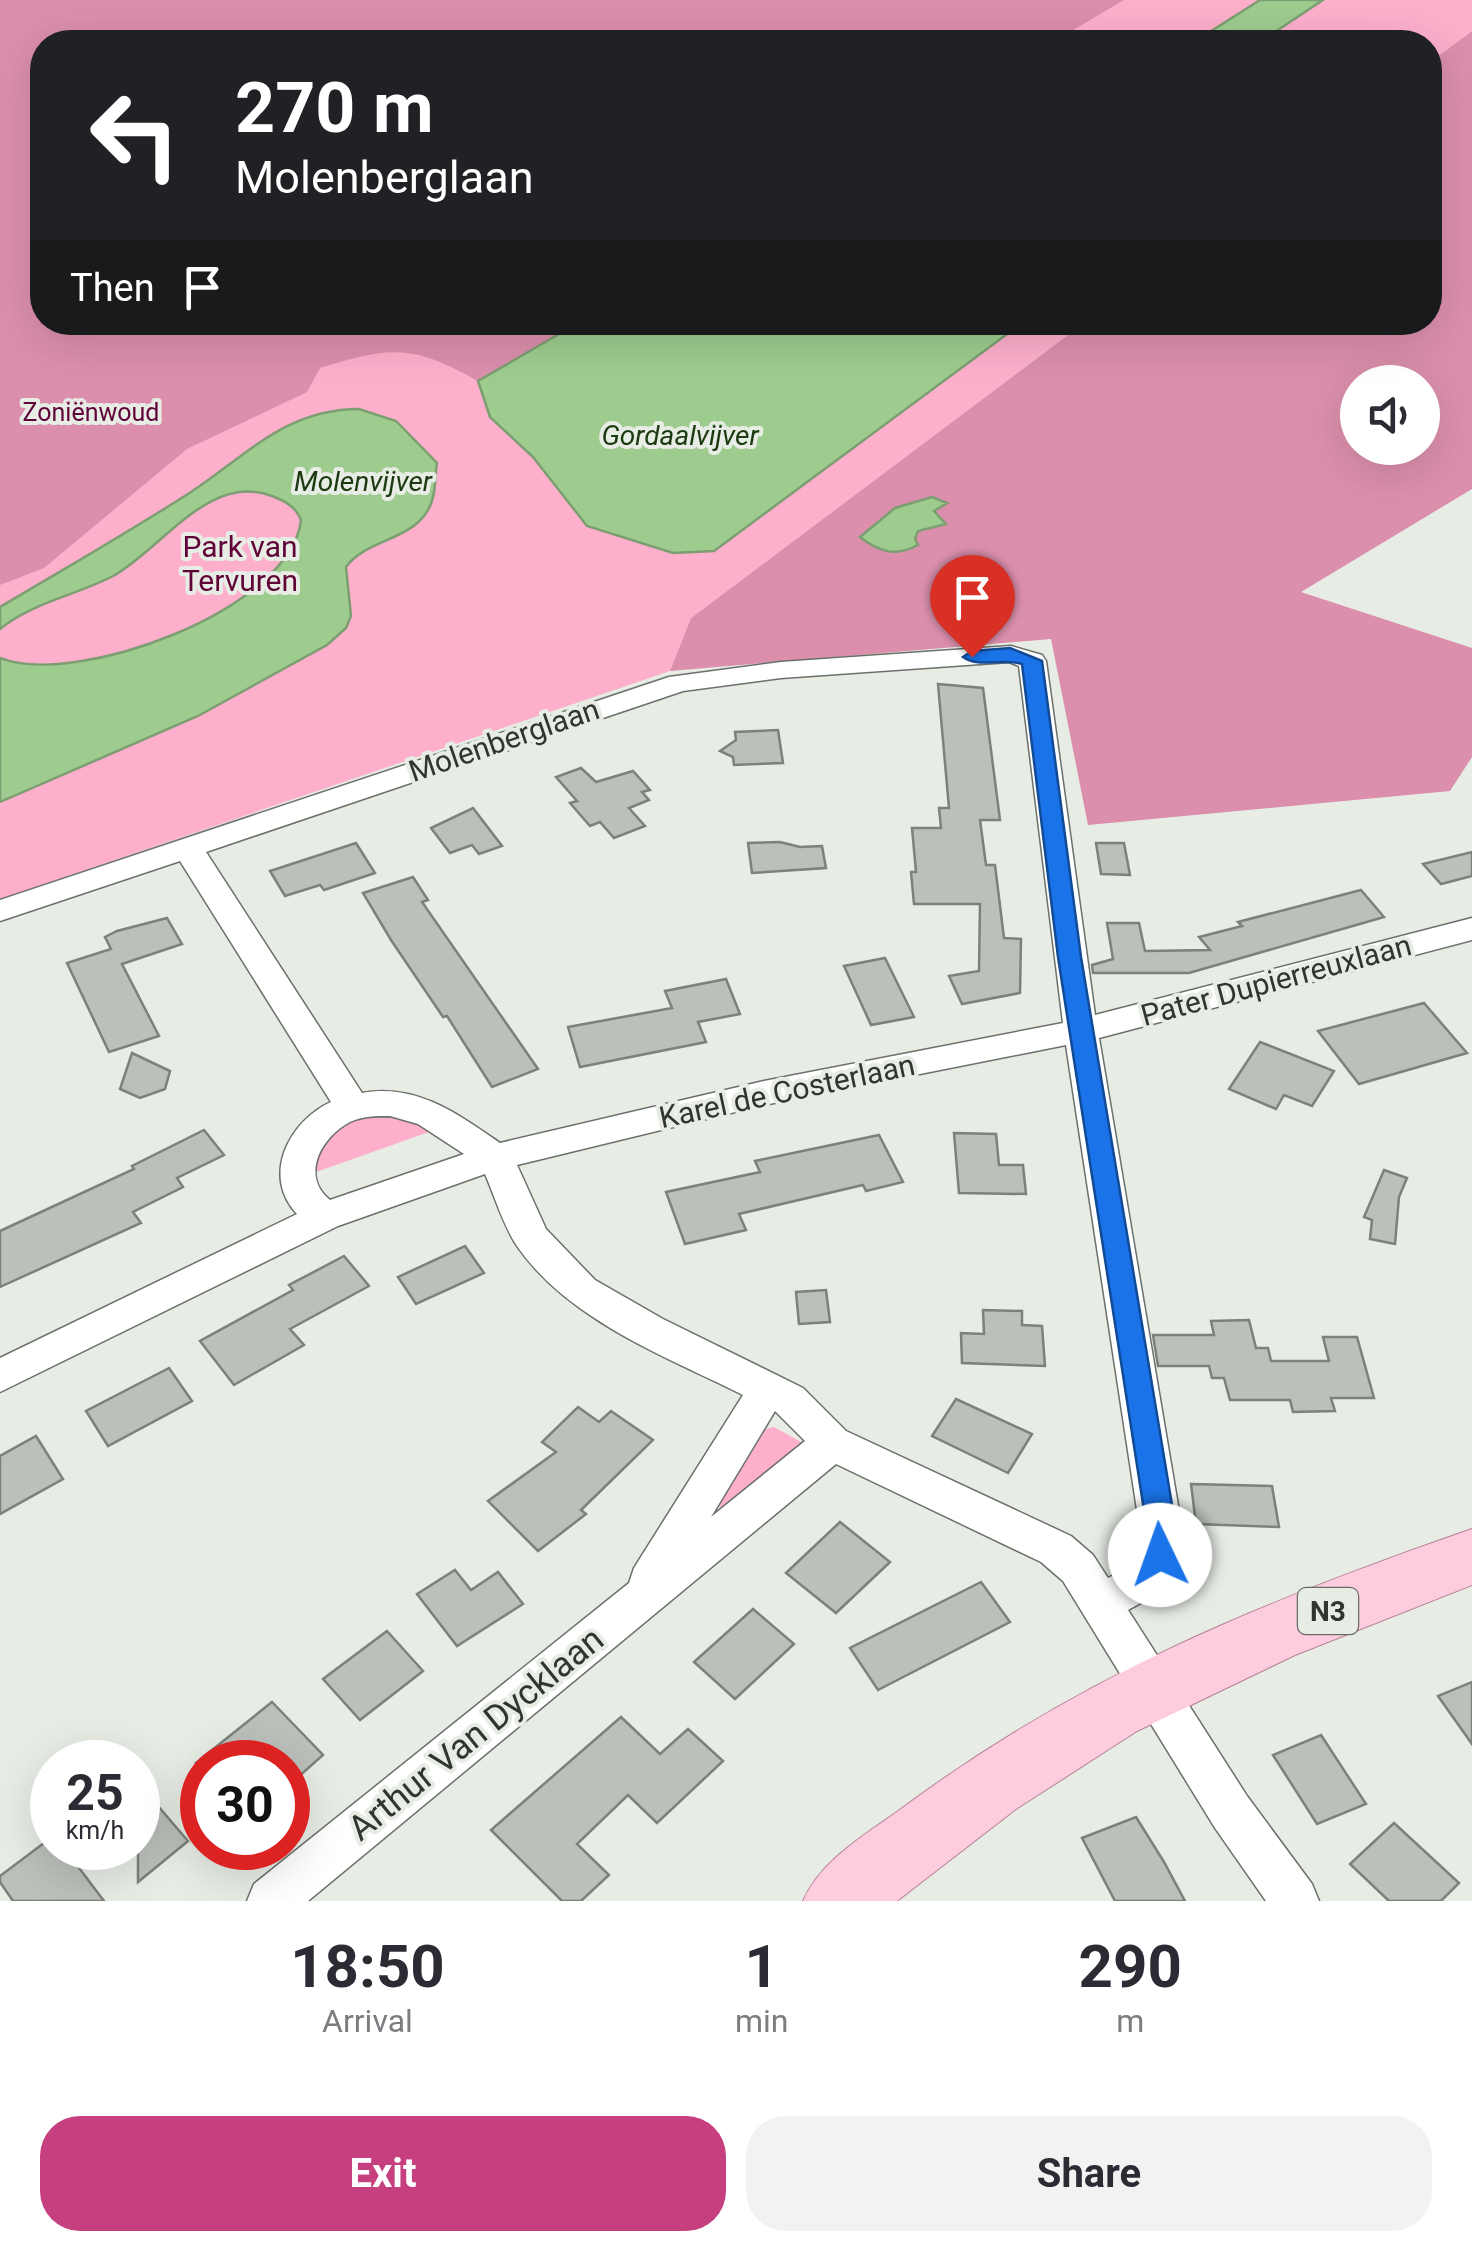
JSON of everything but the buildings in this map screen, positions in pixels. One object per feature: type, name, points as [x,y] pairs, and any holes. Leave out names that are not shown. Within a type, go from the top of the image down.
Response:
[{"type":"main road","name":"N3","points":[[840,1901],[975,1797],[1062,1739],[1154,1687],[1321,1614],[1472,1558]]},
{"type":"street","name":"Molenberglaan","points":[[0,910],[678,682],[782,670],[1010,654],[1032,661],[1080,1031]]},
{"type":"street","points":[[187,847],[352,1106]]},
{"type":"street","name":"Pater Dupierreuxlaan","points":[[1080,1031],[1472,929]]},
{"type":"street","points":[[1080,1031],[1160,1523],[1160,1555],[1152,1576],[1100,1604]]},
{"type":"street","name":"Karel de Costerlaan","points":[[0,1376],[325,1216],[495,1158],[764,1093],[1080,1031]]},
{"type":"street","points":[[325,1216],[300,1194],[296,1174],[302,1145],[316,1126],[352,1106],[411,1106],[495,1158],[531,1237],[582,1290],[649,1330],[768,1388],[802,1409],[832,1443],[1056,1549],[1078,1568],[1231,1812],[1294,1901]]},
{"type":"street","name":"Arthur Van Dycklaan","points":[[635,1604],[768,1388]]},
{"type":"street","name":"Arthur Van Dycklaan","points":[[271,1901],[832,1443]]},
{"type":"green space","name":"Park van Tervuren","points":[[0,0],[1472,0],[1472,31],[1442,53],[1442,30],[30,30],[30,335],[1068,335],[691,618],[670,671],[0,899]]},
{"type":"green space","name":"Zoniënwoud","points":[[0,0],[1124,0],[1073,30],[30,30],[30,335],[557,335],[478,381],[436,360],[401,352],[365,356],[320,368],[307,392],[187,449],[44,568],[0,585]]},
{"type":"green space","points":[[1472,31],[1472,489],[1301,592],[1472,648],[1472,757],[1450,791],[1088,825],[1051,639],[670,671],[691,618],[1068,335],[1442,335],[1442,53]]},
{"type":"green space","points":[[381,1114],[440,1128],[305,1176],[315,1150],[332,1133]]},
{"type":"green space","points":[[774,1427],[803,1443],[730,1506],[715,1507],[753,1432]]},
{"type":"water","points":[[1260,0],[1323,0],[1278,30],[1213,30]]},
{"type":"water","name":"Gordaalvijver","points":[[557,335],[1006,335],[714,551],[673,553],[587,526],[533,457],[490,417],[478,381]]},
{"type":"water","name":"Molenvijver","points":[[359,409],[396,421],[437,463],[433,496],[425,514],[405,532],[355,557],[346,567],[351,616],[346,628],[327,645],[198,716],[0,802],[0,658],[34,664],[77,662],[175,634],[221,611],[260,584],[288,553],[301,520],[290,505],[272,496],[249,491],[227,495],[187,517],[131,564],[99,583],[26,612],[0,629],[0,607],[168,507],[269,437],[310,417]]},
{"type":"water","points":[[932,497],[947,503],[934,511],[946,524],[918,531],[918,545],[888,551],[860,537],[895,508]]},
{"type":"route","points":[[972,657],[1010,654],[1032,661],[1069,957],[1160,1523],[1160,1555]]}]
